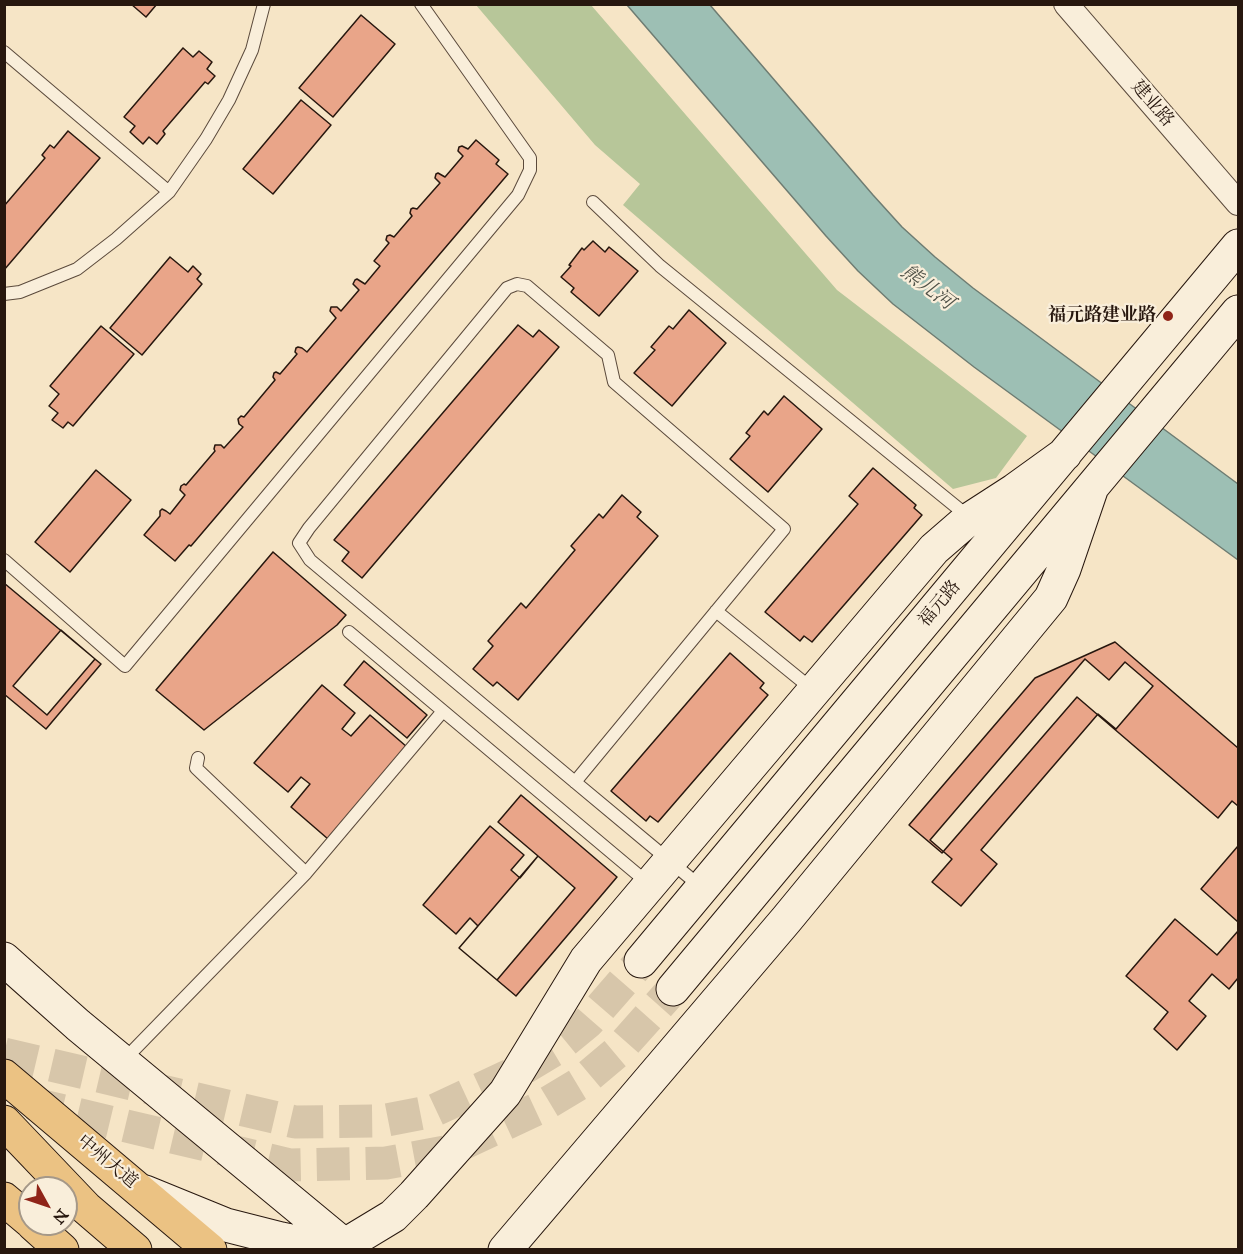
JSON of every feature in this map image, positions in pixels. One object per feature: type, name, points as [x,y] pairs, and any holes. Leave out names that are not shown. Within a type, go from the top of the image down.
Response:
[{"type":"highway","name":"中州大道","points":[[4,1076],[210,1250]]},
{"type":"highway","points":[[4,1122],[86,1208],[135,1250]]},
{"type":"highway","points":[[4,1199],[18,1211]]},
{"type":"highway","points":[[46,1236],[62,1250]]},
{"type":"street","name":"建业路","points":[[1066,4],[1239,203]]},
{"type":"street","name":"福元路","points":[[641,962],[1239,246]]},
{"type":"street","points":[[673,989],[1239,312]]},
{"type":"street","points":[[140,1190],[226,1225],[315,1246],[348,1247],[393,1216],[414,1196],[505,1093],[586,960],[934,549],[971,519],[1015,490],[1068,450]]},
{"type":"street","points":[[505,1250],[786,920],[1051,598],[1098,480]]},
{"type":"street","points":[[4,959],[122,1062],[348,1247]]},
{"type":"lane","points":[[4,294],[20,292],[77,269],[116,239],[169,192],[206,139],[229,100],[252,50],[264,4]]},
{"type":"lane","points":[[4,560],[125,666],[518,195],[530,170],[530,158],[421,4]]},
{"type":"lane","points":[[4,52],[169,192]]},
{"type":"lane","points":[[593,202],[660,266],[971,519]]},
{"type":"lane","points":[[575,782],[784,529],[614,382],[608,355],[527,286],[517,284],[507,288],[299,543],[310,560],[575,782],[659,873]]},
{"type":"lane","points":[[716,611],[814,691]]},
{"type":"lane","points":[[349,632],[443,711],[659,873],[702,888]]},
{"type":"lane","points":[[122,1062],[306,873],[443,711]]},
{"type":"lane","points":[[198,758],[196,768],[306,873]]},
{"type":"green space","points":[[476,5],[591,5],[837,290],[1027,436],[996,478],[953,489],[623,205],[640,184],[595,145]]},
{"type":"water","name":"熊儿河","points":[[627,5],[710,5],[873,195],[902,227],[935,257],[973,288],[1238,484],[1238,560],[974,367],[893,304],[826,236]]},
{"type":"building","points":[[131,4],[157,4],[146,17]]},
{"type":"building","points":[[361,15],[395,44],[333,117],[299,88]]},
{"type":"building","points":[[183,48],[193,57],[199,51],[212,62],[207,69],[215,76],[208,84],[205,82],[163,131],[165,134],[157,144],[149,137],[143,144],[130,132],[135,126],[124,117]]},
{"type":"building","points":[[301,100],[331,125],[273,194],[243,169]]},
{"type":"building","points":[[68,131],[100,158],[4,270],[4,206],[45,158],[42,155],[50,145],[54,148]]},
{"type":"building","points":[[476,140],[499,160],[496,164],[508,174],[191,546],[189,545],[175,561],[144,535],[160,516],[160,511],[162,509],[170,514],[185,495],[180,490],[181,486],[186,485],[215,451],[215,445],[221,445],[224,448],[243,427],[239,424],[238,419],[241,416],[244,417],[275,380],[274,373],[280,374],[297,354],[296,348],[302,348],[307,352],[336,318],[330,311],[331,307],[337,307],[341,311],[359,290],[353,284],[355,280],[365,284],[380,266],[374,261],[389,243],[386,240],[387,236],[394,237],[412,216],[411,209],[417,209],[440,183],[435,178],[436,174],[445,177],[463,156],[458,151],[459,147],[468,149]]},
{"type":"building","points":[[593,241],[605,252],[609,247],[638,271],[599,316],[571,292],[574,288],[561,277],[582,248],[584,250]]},
{"type":"building","points":[[170,257],[188,272],[193,266],[201,274],[197,279],[202,284],[142,355],[110,328]]},
{"type":"building","points":[[689,310],[726,343],[672,406],[634,373],[655,350],[651,347],[669,326],[673,329]]},
{"type":"building","points":[[518,325],[533,337],[539,330],[559,347],[362,578],[342,561],[349,552],[334,540]]},
{"type":"building","points":[[101,326],[134,354],[73,426],[68,422],[63,428],[52,420],[58,413],[49,406],[59,394],[50,386]]},
{"type":"building","points":[[784,396],[822,429],[768,492],[730,459],[750,436],[746,433],[764,411],[768,415]]},
{"type":"building","points":[[873,468],[916,505],[914,508],[922,515],[812,642],[804,636],[800,641],[765,612],[858,504],[849,496]]},
{"type":"building","points":[[96,470],[131,500],[70,572],[35,542]]},
{"type":"building","points":[[622,495],[641,512],[637,517],[658,536],[518,700],[497,682],[493,686],[473,669],[493,646],[488,641],[521,603],[526,608],[575,550],[571,546],[599,514],[603,518]]},
{"type":"building","points":[[273,552],[346,615],[337,625],[204,730],[156,690]]},
{"type":"building","points":[[4,583],[101,664],[46,729],[4,694]]},
{"type":"building","points":[[61,630],[95,659],[47,715],[13,686]]},
{"type":"building","points":[[1115,642],[1238,748],[1238,806],[1232,801],[1218,818],[1077,697],[942,853],[909,825],[1035,678]]},
{"type":"building","points":[[730,653],[764,683],[760,688],[768,695],[658,822],[650,816],[646,821],[611,791]]},
{"type":"building","points":[[1085,659],[1109,680],[1125,662],[1153,686],[1116,729],[1098,714],[981,850],[997,864],[961,906],[932,882],[952,859],[930,840]]},
{"type":"building","points":[[364,661],[427,715],[407,738],[344,685]]},
{"type":"building","points":[[322,685],[355,713],[342,729],[351,736],[370,715],[407,747],[328,839],[291,807],[310,784],[301,777],[288,792],[254,763]]},
{"type":"building","points":[[521,795],[617,877],[516,996],[459,948],[538,856],[498,822]]},
{"type":"building","points":[[490,826],[524,855],[511,870],[520,878],[538,856],[575,888],[497,980],[459,948],[478,926],[470,918],[456,934],[423,905]]},
{"type":"building","points":[[1238,846],[1238,922],[1201,889]]},
{"type":"building","points":[[1175,919],[1217,955],[1238,931],[1238,978],[1229,989],[1212,974],[1189,1001],[1206,1016],[1177,1050],[1154,1029],[1168,1012],[1126,976]]},
{"type":"tunnel","points":[[4,1054],[295,1122],[382,1121],[433,1111],[519,1071],[554,1050],[588,1022],[641,961]]},
{"type":"tunnel","points":[[30,1103],[290,1165],[386,1163],[445,1152],[539,1108],[579,1084],[617,1052],[673,989]]},
{"type":"place","name":"福元路建业路","points":[[1168,316]]}]
